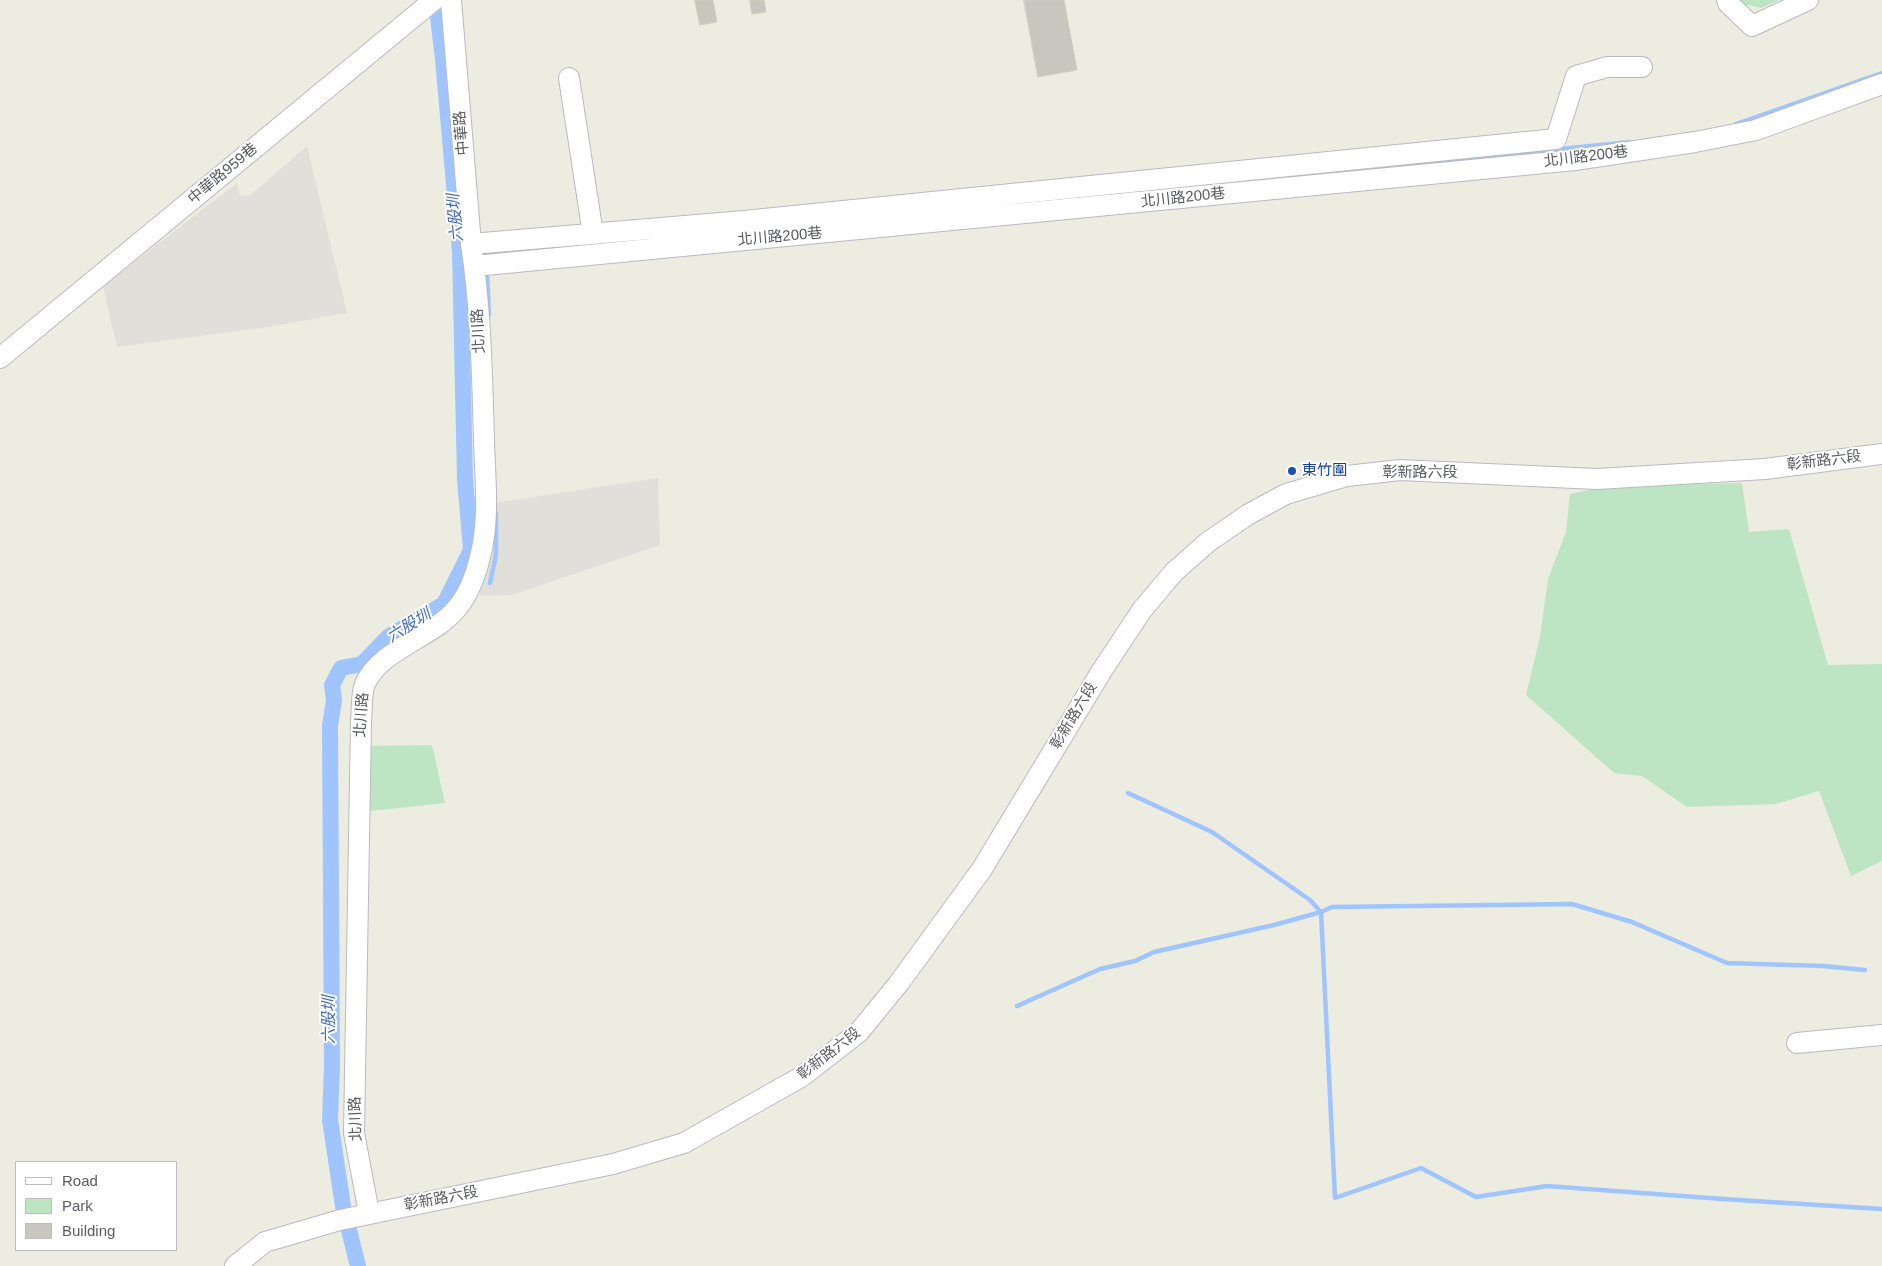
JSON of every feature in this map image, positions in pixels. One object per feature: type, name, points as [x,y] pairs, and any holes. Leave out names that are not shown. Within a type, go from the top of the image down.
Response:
[{"type":"street","name":"中華路959巷","points":[[4,352],[434,0]]},
{"type":"street","name":"中華路","points":[[451,0],[474,266]]},
{"type":"street","points":[[1727,0],[1752,26],[1808,0]]},
{"type":"street","points":[[471,244],[744,221],[1556,139],[1576,76],[1607,67],[1642,68]]},
{"type":"street","points":[[569,78],[593,234]]},
{"type":"street","name":"北川路200巷","points":[[474,266],[1575,160],[1695,142],[1756,130],[1882,84]]},
{"type":"street","name":"北川路","points":[[369,1213],[354,1133],[360,731],[364,685],[380,662],[441,624],[458,608],[471,582],[480,556],[486,512],[482,389],[474,266]]},
{"type":"street","name":"彰新路六段","points":[[235,1266],[265,1242],[340,1220],[613,1164],[684,1143],[801,1077],[859,1032],[900,983],[982,869],[1101,672],[1142,610],[1174,572],[1208,542],[1249,514],[1286,494],[1347,476],[1400,470],[1597,479],[1765,469],[1882,454]]},
{"type":"street","points":[[1797,1042],[1882,1035]]},
{"type":"shaded area","points":[[307,146],[347,313],[268,327],[117,347],[103,286],[237,183],[239,194],[249,196]]},
{"type":"shaded area","points":[[658,478],[660,545],[512,595],[479,596],[490,544],[488,504]]},
{"type":"green space","points":[[1732,0],[1780,0],[1761,8],[1732,2]]},
{"type":"green space","points":[[1742,483],[1749,532],[1789,529],[1828,665],[1882,664],[1882,861],[1851,876],[1819,791],[1776,804],[1687,807],[1642,776],[1614,773],[1526,695],[1540,637],[1548,579],[1566,532],[1570,494],[1609,486]]},
{"type":"green space","points":[[432,745],[445,803],[361,812],[360,746]]},
{"type":"building","points":[[695,0],[713,0],[717,22],[700,25]]},
{"type":"building","points":[[750,0],[764,0],[766,12],[752,14]]},
{"type":"building","points":[[1024,0],[1064,0],[1077,70],[1038,77]]},
{"type":"waterway","name":"六股圳","points":[[358,1266],[343,1206],[330,1120],[332,1066],[330,726],[334,700],[332,685],[341,668],[362,664],[388,637],[444,604],[471,550],[465,479],[460,252],[436,0]]},
{"type":"waterway","points":[[1736,124],[1882,73]]},
{"type":"waterway","points":[[1432,162],[1630,142]]},
{"type":"waterway","points":[[1123,193],[1272,178]]},
{"type":"waterway","points":[[974,208],[1016,204]]},
{"type":"waterway","points":[[488,272],[489,315]]},
{"type":"waterway","points":[[490,583],[496,555],[496,513]]},
{"type":"waterway","points":[[1128,793],[1212,832],[1310,900],[1321,912],[1335,1198],[1421,1168],[1476,1197],[1547,1186],[1882,1209]]},
{"type":"waterway","points":[[1017,1006],[1100,969],[1135,961],[1154,952],[1274,925],[1321,912],[1332,907],[1572,904],[1632,922],[1727,963],[1823,966],[1865,970]]},
{"type":"place","name":"東竹圍","points":[[1292,471]]}]
